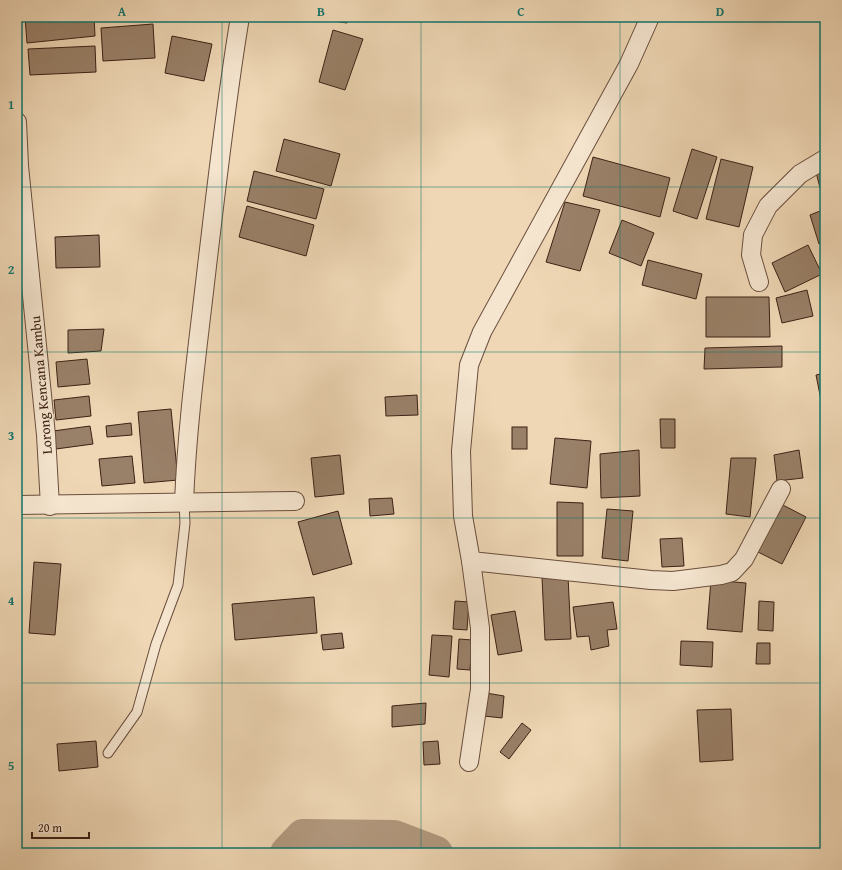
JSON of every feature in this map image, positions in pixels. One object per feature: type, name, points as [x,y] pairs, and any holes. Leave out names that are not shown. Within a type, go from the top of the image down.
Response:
[{"type":"street","points":[[184,503],[186,460],[196,354],[231,72],[240,17]]},
{"type":"street","points":[[469,762],[480,681],[480,628],[471,561],[462,516],[460,451],[470,366],[482,332],[629,64],[650,17]]},
{"type":"street","name":"Lorong Kencana Kambu","points":[[17,122],[19,166],[46,436],[50,506]]},
{"type":"street","points":[[759,282],[751,255],[753,235],[768,206],[800,174],[825,160]]},
{"type":"street","points":[[471,561],[651,580],[673,581],[721,575],[732,572],[744,559],[781,489]]},
{"type":"street","points":[[17,505],[50,506],[295,501]]},
{"type":"lane","points":[[108,752],[137,712],[156,644],[178,585],[185,523],[184,503]]},
{"type":"building","points":[[25,17],[94,17],[95,36],[27,43]]},
{"type":"building","points":[[306,17],[348,17],[347,23]]},
{"type":"building","points":[[153,24],[155,58],[103,61],[101,28]]},
{"type":"building","points":[[333,30],[363,39],[345,90],[319,82]]},
{"type":"building","points":[[172,36],[212,44],[204,81],[165,73]]},
{"type":"building","points":[[95,46],[96,72],[30,75],[28,49]]},
{"type":"building","points":[[284,139],[340,154],[331,186],[276,171]]},
{"type":"building","points":[[692,149],[717,157],[697,219],[673,211]]},
{"type":"building","points":[[593,157],[670,178],[660,217],[583,196]]},
{"type":"building","points":[[721,159],[753,167],[739,227],[706,219]]},
{"type":"building","points":[[825,166],[825,187],[820,188],[815,168]]},
{"type":"building","points":[[254,171],[324,189],[316,219],[247,201]]},
{"type":"building","points":[[565,202],[600,210],[580,271],[546,262]]},
{"type":"building","points":[[247,206],[314,225],[306,256],[239,237]]},
{"type":"building","points":[[825,209],[825,242],[819,244],[810,215]]},
{"type":"building","points":[[622,220],[654,233],[641,266],[609,253]]},
{"type":"building","points":[[99,235],[100,267],[56,268],[55,237]]},
{"type":"building","points":[[808,245],[822,274],[785,292],[772,263]]},
{"type":"building","points":[[648,260],[702,274],[696,299],[642,285]]},
{"type":"building","points":[[807,290],[813,316],[782,323],[776,298]]},
{"type":"building","points":[[706,297],[769,297],[770,337],[706,337]]},
{"type":"building","points":[[104,329],[101,351],[68,353],[68,330]]},
{"type":"building","points":[[782,346],[782,367],[704,369],[705,348]]},
{"type":"building","points":[[87,359],[90,384],[58,387],[56,362]]},
{"type":"building","points":[[825,373],[825,420],[816,375]]},
{"type":"building","points":[[417,395],[418,415],[386,416],[385,397]]},
{"type":"building","points":[[89,396],[91,416],[56,420],[54,400]]},
{"type":"building","points":[[171,409],[178,480],[144,483],[138,412]]},
{"type":"building","points":[[660,419],[675,419],[675,448],[661,448]]},
{"type":"building","points":[[131,423],[132,435],[107,437],[106,426]]},
{"type":"building","points":[[90,426],[93,444],[56,449],[53,431]]},
{"type":"building","points":[[512,427],[527,427],[527,449],[512,449]]},
{"type":"building","points":[[555,438],[591,441],[587,488],[550,484]]},
{"type":"building","points":[[639,450],[640,496],[601,498],[600,454]]},
{"type":"building","points":[[799,450],[803,478],[777,481],[774,455]]},
{"type":"building","points":[[340,455],[344,494],[315,497],[311,458]]},
{"type":"building","points":[[132,456],[135,483],[102,486],[99,459]]},
{"type":"building","points":[[731,458],[756,458],[750,517],[726,514]]},
{"type":"building","points":[[392,498],[394,514],[370,516],[369,499]]},
{"type":"building","points":[[557,502],[583,503],[583,556],[557,556]]},
{"type":"building","points":[[781,504],[806,517],[782,564],[756,551]]},
{"type":"building","points":[[607,509],[633,511],[628,561],[602,558]]},
{"type":"building","points":[[338,511],[352,564],[313,575],[298,522]]},
{"type":"building","points":[[682,538],[684,566],[662,567],[660,539]]},
{"type":"building","points":[[34,562],[61,564],[55,635],[29,633]]},
{"type":"building","points":[[568,576],[571,639],[545,640],[542,578]]},
{"type":"building","points":[[711,580],[746,583],[742,632],[707,629]]},
{"type":"building","points":[[314,597],[317,633],[235,640],[232,604]]},
{"type":"building","points":[[455,601],[469,602],[467,630],[453,629]]},
{"type":"building","points":[[759,601],[774,602],[773,631],[758,630]]},
{"type":"building","points":[[613,602],[617,629],[607,630],[609,646],[591,650],[589,636],[577,637],[573,607]]},
{"type":"building","points":[[515,611],[522,651],[498,655],[491,615]]},
{"type":"building","points":[[342,633],[344,648],[323,650],[321,635]]},
{"type":"building","points":[[432,635],[452,636],[449,677],[429,675]]},
{"type":"building","points":[[459,639],[472,640],[470,670],[457,669]]},
{"type":"building","points":[[681,641],[713,642],[712,667],[680,665]]},
{"type":"building","points":[[757,643],[770,643],[770,664],[756,664]]},
{"type":"building","points":[[486,693],[504,696],[502,718],[484,716]]},
{"type":"building","points":[[426,703],[425,724],[392,727],[392,706]]},
{"type":"building","points":[[731,709],[733,760],[700,762],[697,710]]},
{"type":"building","points":[[522,723],[531,730],[509,759],[500,752]]},
{"type":"building","points":[[96,741],[98,767],[59,771],[57,744]]},
{"type":"building","points":[[438,741],[440,764],[424,765],[423,742]]},
{"type":"waterway","points":[[287,853],[303,836],[394,837],[436,853]]}]
